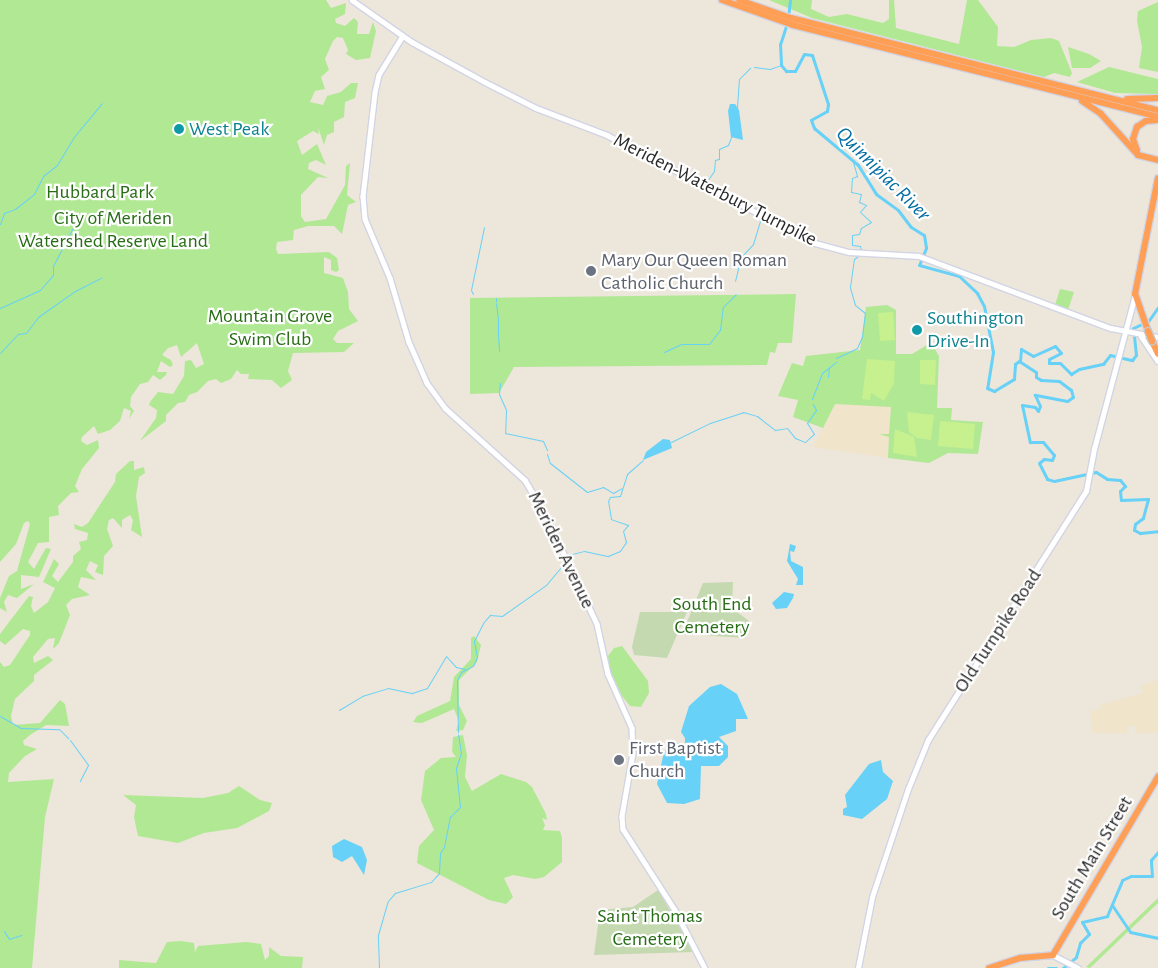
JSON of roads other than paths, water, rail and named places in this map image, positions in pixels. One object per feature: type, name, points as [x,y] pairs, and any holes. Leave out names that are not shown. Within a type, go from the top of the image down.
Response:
[{"type":"highway","points":[[722,0],[740,3],[749,8],[793,22],[1158,119]]},
{"type":"highway","points":[[793,22],[1158,110]]},
{"type":"highway","points":[[1055,91],[1094,108],[1137,154],[1158,160]]},
{"type":"highway","points":[[1081,91],[1135,100],[1158,98]]},
{"type":"highway","points":[[1145,157],[1134,146],[1134,132],[1144,121],[1158,119]]},
{"type":"highway","points":[[1158,178],[1135,294],[1148,331],[1155,339],[1158,354]]},
{"type":"highway","name":"South Main Street","points":[[1053,955],[1158,777]]},
{"type":"highway","points":[[989,968],[1022,958],[1053,955]]},
{"type":"main road","name":"Meriden-Waterbury Turnpike","points":[[352,0],[403,36],[520,101],[619,141],[803,238],[831,248],[861,253],[921,257],[1128,333],[1155,339]]},
{"type":"main road","name":"Meriden Avenue","points":[[403,36],[379,75],[375,93],[363,196],[365,219],[390,278],[409,342],[427,383],[445,408],[525,480],[546,516],[597,624],[608,674],[632,728],[633,753],[622,816],[623,828],[675,910],[705,968]]},
{"type":"main road","name":"Old Turnpike Road","points":[[858,968],[872,898],[921,756],[1081,504],[1128,333],[1135,294]]},
{"type":"main road","points":[[1139,336],[1158,361]]},
{"type":"main road","points":[[1053,955],[1067,964],[1078,968]]},
{"type":"water","points":[[730,104],[735,104],[739,110],[743,140],[731,137],[728,111]]},
{"type":"water","points":[[663,439],[670,440],[672,448],[643,460],[646,452]]},
{"type":"water","points":[[790,544],[796,546],[794,552],[790,551],[791,561],[803,567],[803,585],[796,585],[798,579],[787,561]]},
{"type":"water","points":[[784,592],[794,594],[793,598],[787,608],[776,609],[772,603]]},
{"type":"water","points":[[721,684],[737,694],[748,719],[736,719],[736,731],[719,737],[728,746],[728,757],[719,766],[701,766],[700,799],[684,804],[667,803],[657,784],[664,752],[671,743],[685,744],[685,738],[681,732],[689,706],[710,687]]},
{"type":"water","points":[[881,760],[883,772],[893,781],[887,799],[862,819],[843,815],[843,809],[847,807],[845,795],[869,764]]},
{"type":"water","points":[[344,839],[362,847],[367,860],[364,875],[352,856],[342,862],[333,857],[332,846]]},
{"type":"waterway","name":"Quinnipiac River","points":[[788,17],[790,0]]},
{"type":"waterway","name":"Quinnipiac River","points":[[787,23],[780,44],[781,65],[786,71],[795,71],[804,54],[812,55],[828,104],[827,111],[811,120],[814,128],[858,165],[876,194],[898,210],[911,227],[924,235],[926,248],[919,265],[959,276],[977,293],[984,306],[993,352],[987,388],[994,391],[1014,379],[1015,364],[1019,361],[1036,372],[1036,377],[1041,380],[1059,381],[1071,390],[1073,397],[1067,401],[1035,395],[1040,406],[1038,411],[1035,407],[1022,405],[1030,442],[1043,442],[1054,455],[1052,460],[1044,459],[1039,463],[1047,479],[1054,481],[1096,472],[1107,479],[1120,480],[1125,486],[1120,491],[1121,500],[1148,499],[1143,518],[1135,524],[1134,530],[1140,533],[1158,531]]},
{"type":"waterway","points":[[754,67],[770,69],[781,65]]},
{"type":"waterway","points":[[737,107],[739,79],[750,68]]},
{"type":"waterway","points":[[0,224],[4,213],[15,209],[34,194],[43,176],[57,165],[73,138],[102,103]]},
{"type":"waterway","points":[[710,185],[707,181],[714,171],[715,160],[719,159],[719,149],[728,145],[731,137]]},
{"type":"waterway","points":[[853,162],[857,176],[852,178],[851,192],[861,194],[859,202],[866,205],[860,212],[871,222],[861,228],[859,234],[852,235],[852,245],[860,246],[861,250]]},
{"type":"waterway","points":[[737,199],[758,211]]},
{"type":"waterway","points":[[735,281],[741,257],[753,244],[761,217]]},
{"type":"waterway","points":[[0,308],[40,290],[53,275],[53,266],[75,224]]},
{"type":"waterway","points":[[473,294],[471,290],[484,227]]},
{"type":"waterway","points":[[836,358],[857,348],[862,337],[865,313],[855,305],[850,287],[854,259],[861,254]]},
{"type":"waterway","points":[[0,353],[18,334],[26,333],[38,317],[75,291],[102,277]]},
{"type":"waterway","points":[[664,352],[681,344],[709,344],[720,330],[723,307],[736,294]]},
{"type":"waterway","points":[[496,303],[498,319]]},
{"type":"waterway","points":[[1147,323],[1158,307]]},
{"type":"waterway","points":[[498,320],[498,334]]},
{"type":"waterway","points":[[1020,361],[1021,349],[1033,356],[1055,346],[1061,353],[1049,359],[1049,363],[1060,363],[1071,374],[1079,369],[1103,364],[1110,355],[1132,360],[1136,355],[1133,328],[1142,324]]},
{"type":"waterway","points":[[498,335],[499,351]]},
{"type":"waterway","points":[[812,399],[822,373],[836,362]]},
{"type":"waterway","points":[[828,377],[829,368]]},
{"type":"waterway","points":[[500,383],[499,394],[506,410],[505,433],[543,441],[547,450]]},
{"type":"waterway","points":[[671,442],[710,423],[743,412],[757,416],[775,430],[787,428],[795,438],[805,442],[814,434],[807,423],[816,410],[813,404]]},
{"type":"waterway","points":[[547,454],[550,463],[587,492],[603,487],[613,493],[622,488]]},
{"type":"waterway","points":[[568,555],[584,551],[608,556],[620,551],[626,542],[623,531],[628,525],[611,519],[608,501],[610,497],[620,496],[627,474],[643,460]]},
{"type":"waterway","points":[[458,732],[457,680],[461,672],[473,666],[477,657],[474,641],[483,623],[490,615],[502,616],[546,585],[565,562]]},
{"type":"waterway","points":[[339,710],[362,696],[388,688],[412,693],[427,688],[446,656],[456,667],[465,669]]},
{"type":"waterway","points":[[0,716],[21,728],[59,729],[68,738]]},
{"type":"waterway","points":[[379,968],[378,935],[388,901],[395,893],[431,882],[439,873],[440,853],[444,847],[450,817],[460,807],[456,768],[461,753],[458,734]]},
{"type":"waterway","points":[[70,740],[88,765],[80,781]]},
{"type":"waterway","name":"Quinnipiac River","points":[[1063,968],[1076,957],[1080,943],[1089,934],[1082,922],[1107,916],[1122,880],[1131,876],[1152,876],[1151,860],[1158,852]]},
{"type":"waterway","points":[[1112,905],[1130,932],[1158,938]]},
{"type":"waterway","points":[[4,931],[9,939],[21,935]]},
{"type":"waterway","name":"Quinnipiac River","points":[[1048,968],[1056,968]]},
{"type":"place","name":"West Peak","points":[[179,129]]},
{"type":"place","name":"Mary Our Queen Roman Catholic Church","points":[[591,271]]},
{"type":"place","name":"Southington Drive-In","points":[[917,330]]},
{"type":"place","name":"First Baptist Church","points":[[619,760]]},
{"type":"park label","name":"Hubbard Park","points":[[100,192]]},
{"type":"park label","name":"City of Meriden Watershed Reserve Land","points":[[113,230]]},
{"type":"park label","name":"Mountain Grove Swim Club","points":[[270,328]]},
{"type":"park label","name":"South End Cemetery","points":[[712,616]]},
{"type":"park label","name":"Saint Thomas Cemetery","points":[[650,928]]}]
